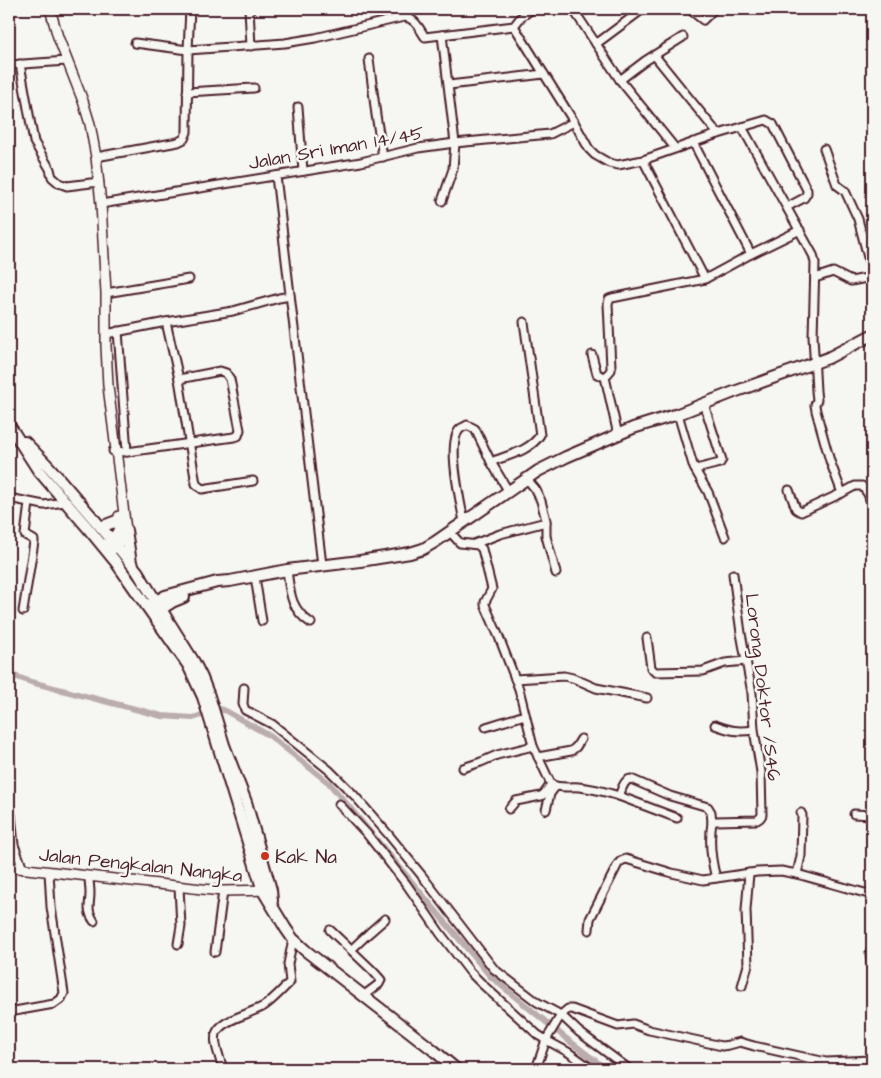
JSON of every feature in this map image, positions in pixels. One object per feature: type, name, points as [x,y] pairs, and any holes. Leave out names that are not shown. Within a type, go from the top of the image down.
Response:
[{"type":"main road","points":[[154,608],[166,596],[217,582],[410,553],[423,549],[527,479],[566,456],[633,428],[678,414],[828,358],[872,335]]},
{"type":"main road","points":[[9,425],[38,470],[65,502],[110,546],[131,563]]},
{"type":"main road","points":[[9,425],[50,468],[101,527],[110,546],[194,662],[202,678],[215,726],[246,802],[267,891],[286,929],[293,939],[306,950],[456,1069]]},
{"type":"main road","points":[[101,527],[119,520]]},
{"type":"main road","points":[[126,530],[131,563],[154,608],[208,699]]},
{"type":"street","points":[[50,9],[58,37],[90,124],[99,182],[110,400],[120,527],[110,546]]},
{"type":"street","points":[[96,157],[178,142],[184,139],[188,132],[190,9]]},
{"type":"street","points":[[249,9],[251,46]]},
{"type":"street","points":[[135,43],[188,50],[285,43],[315,38],[404,17],[414,20],[425,37],[514,26],[521,17],[532,9]]},
{"type":"street","points":[[573,9],[620,80],[675,148]]},
{"type":"street","points":[[596,44],[643,9]]},
{"type":"street","points":[[689,9],[703,20],[714,9]]},
{"type":"street","points":[[514,26],[589,149],[602,160],[609,164],[618,165],[643,160],[693,142],[766,120],[773,124],[807,193],[804,198],[787,207]]},
{"type":"street","points":[[442,35],[455,143],[453,169],[442,201]]},
{"type":"street","points":[[620,80],[645,61],[683,37]]},
{"type":"street","points":[[655,56],[718,134]]},
{"type":"street","points":[[369,59],[383,157]]},
{"type":"street","points":[[9,65],[68,61]]},
{"type":"street","points":[[20,64],[34,142],[50,169],[52,177],[58,183],[67,186],[99,182]]},
{"type":"street","points":[[449,85],[544,74]]},
{"type":"street","points":[[188,92],[254,88]]},
{"type":"street","points":[[298,107],[303,171]]},
{"type":"street","name":"Jalan Sri Iman 14/45","points":[[101,204],[361,162],[418,148],[550,134],[574,122]]},
{"type":"street","points":[[742,127],[800,230],[816,263],[813,336],[817,400],[815,405],[830,461],[842,493]]},
{"type":"street","points":[[693,142],[751,254]]},
{"type":"street","points":[[824,148],[837,185],[844,190],[858,220],[872,273]]},
{"type":"street","points":[[643,160],[705,279]]},
{"type":"street","points":[[276,176],[322,565]]},
{"type":"street","points":[[618,435],[605,377],[611,367],[609,299],[705,279],[800,230]]},
{"type":"street","points":[[815,278],[833,272],[851,281],[872,277]]},
{"type":"street","points":[[106,292],[188,279]]},
{"type":"street","points":[[106,334],[233,311],[290,296]]},
{"type":"street","points":[[166,322],[179,379],[195,482],[198,487],[202,488],[254,481]]},
{"type":"street","points":[[491,462],[527,448],[536,442],[540,435],[524,322]]},
{"type":"street","points":[[118,331],[127,452]]},
{"type":"street","points":[[592,355],[597,374],[605,377]]},
{"type":"street","points":[[115,452],[127,452],[236,437],[239,435],[240,430],[230,379],[226,373],[219,371],[179,379]]},
{"type":"street","points":[[110,400],[123,398]]},
{"type":"street","points":[[694,468],[720,463],[722,460],[704,404]]},
{"type":"street","points":[[678,414],[694,468],[708,492],[725,537]]},
{"type":"street","points":[[112,420],[125,420]]},
{"type":"street","points":[[464,522],[456,481],[454,447],[456,436],[460,429],[467,425],[475,429],[491,462],[509,492]]},
{"type":"street","points":[[110,546],[123,539],[126,530],[115,452]]},
{"type":"street","points":[[527,479],[536,490],[541,501],[546,522],[546,536],[556,573]]},
{"type":"street","points":[[789,490],[796,509],[801,512],[855,486],[862,486],[868,494],[872,506]]},
{"type":"street","points":[[9,498],[44,505],[65,502]]},
{"type":"street","points":[[23,611],[34,542],[24,535],[29,503]]},
{"type":"street","points":[[471,545],[500,534],[546,522]]},
{"type":"street","points":[[450,532],[460,543],[478,545],[482,549],[492,589],[485,605],[519,689],[533,746],[553,785],[560,788],[578,787],[603,791],[677,818]]},
{"type":"street","points":[[287,570],[290,596],[297,611],[310,623]]},
{"type":"street","name":"Lorong Doktor /S46","points":[[712,822],[757,820],[761,817],[761,772],[754,730],[752,693],[733,574]]},
{"type":"street","points":[[255,577],[262,621]]},
{"type":"street","points":[[647,638],[651,668],[655,672],[703,671],[725,663],[746,661]]},
{"type":"street","points":[[515,679],[564,676],[596,688],[647,698]]},
{"type":"street","points":[[244,688],[243,704],[245,710],[272,724],[329,770],[354,795],[423,877],[494,969],[629,1069]]},
{"type":"street","points":[[486,727],[525,715]]},
{"type":"street","points":[[715,725],[729,731],[754,730]]},
{"type":"street","points":[[538,757],[571,752],[582,739]]},
{"type":"street","points":[[463,768],[497,755],[533,746]]},
{"type":"street","points":[[619,796],[626,781],[631,779],[670,796],[708,807],[711,812],[710,836],[716,878]]},
{"type":"street","points":[[509,808],[516,801],[544,794],[553,785]]},
{"type":"street","points":[[546,810],[553,785]]},
{"type":"street","points":[[339,804],[406,885],[470,972],[547,1038],[592,1069]]},
{"type":"street","points":[[9,811],[11,814],[14,845],[23,869]]},
{"type":"street","points":[[797,874],[801,856],[801,813]]},
{"type":"street","points":[[854,814],[872,815]]},
{"type":"street","points":[[589,930],[590,919],[618,864],[626,859],[693,879],[703,880],[749,873],[781,871],[872,895]]},
{"type":"street","name":"Jalan Pengkalan Nangka","points":[[9,867],[222,891],[267,891]]},
{"type":"street","points":[[9,1012],[54,1004],[61,1000],[64,993],[51,907],[49,872]]},
{"type":"street","points":[[742,986],[748,965],[746,910],[749,873]]},
{"type":"street","points":[[89,876],[90,915],[94,921]]},
{"type":"street","points":[[178,944],[181,926],[179,887]]},
{"type":"street","points":[[215,952],[222,891]]},
{"type":"street","points":[[352,949],[385,919]]},
{"type":"street","points":[[330,930],[352,949],[381,980],[379,984],[363,996]]},
{"type":"street","points":[[222,1069],[216,1047],[216,1032],[225,1022],[263,1006],[290,982],[288,964],[293,939]]},
{"type":"street","points":[[872,950],[870,956],[872,974]]},
{"type":"street","points":[[536,1069],[547,1038],[559,1018],[568,1009],[618,1026],[633,1024],[649,1030],[722,1046],[729,1046],[740,1042],[826,1062],[872,1060]]},
{"type":"waterway","points":[[9,674],[31,682],[162,716],[193,718],[220,709],[270,736],[329,783],[491,977],[606,1069]]},
{"type":"place","name":"Kak Na","points":[[265,856]]}]
